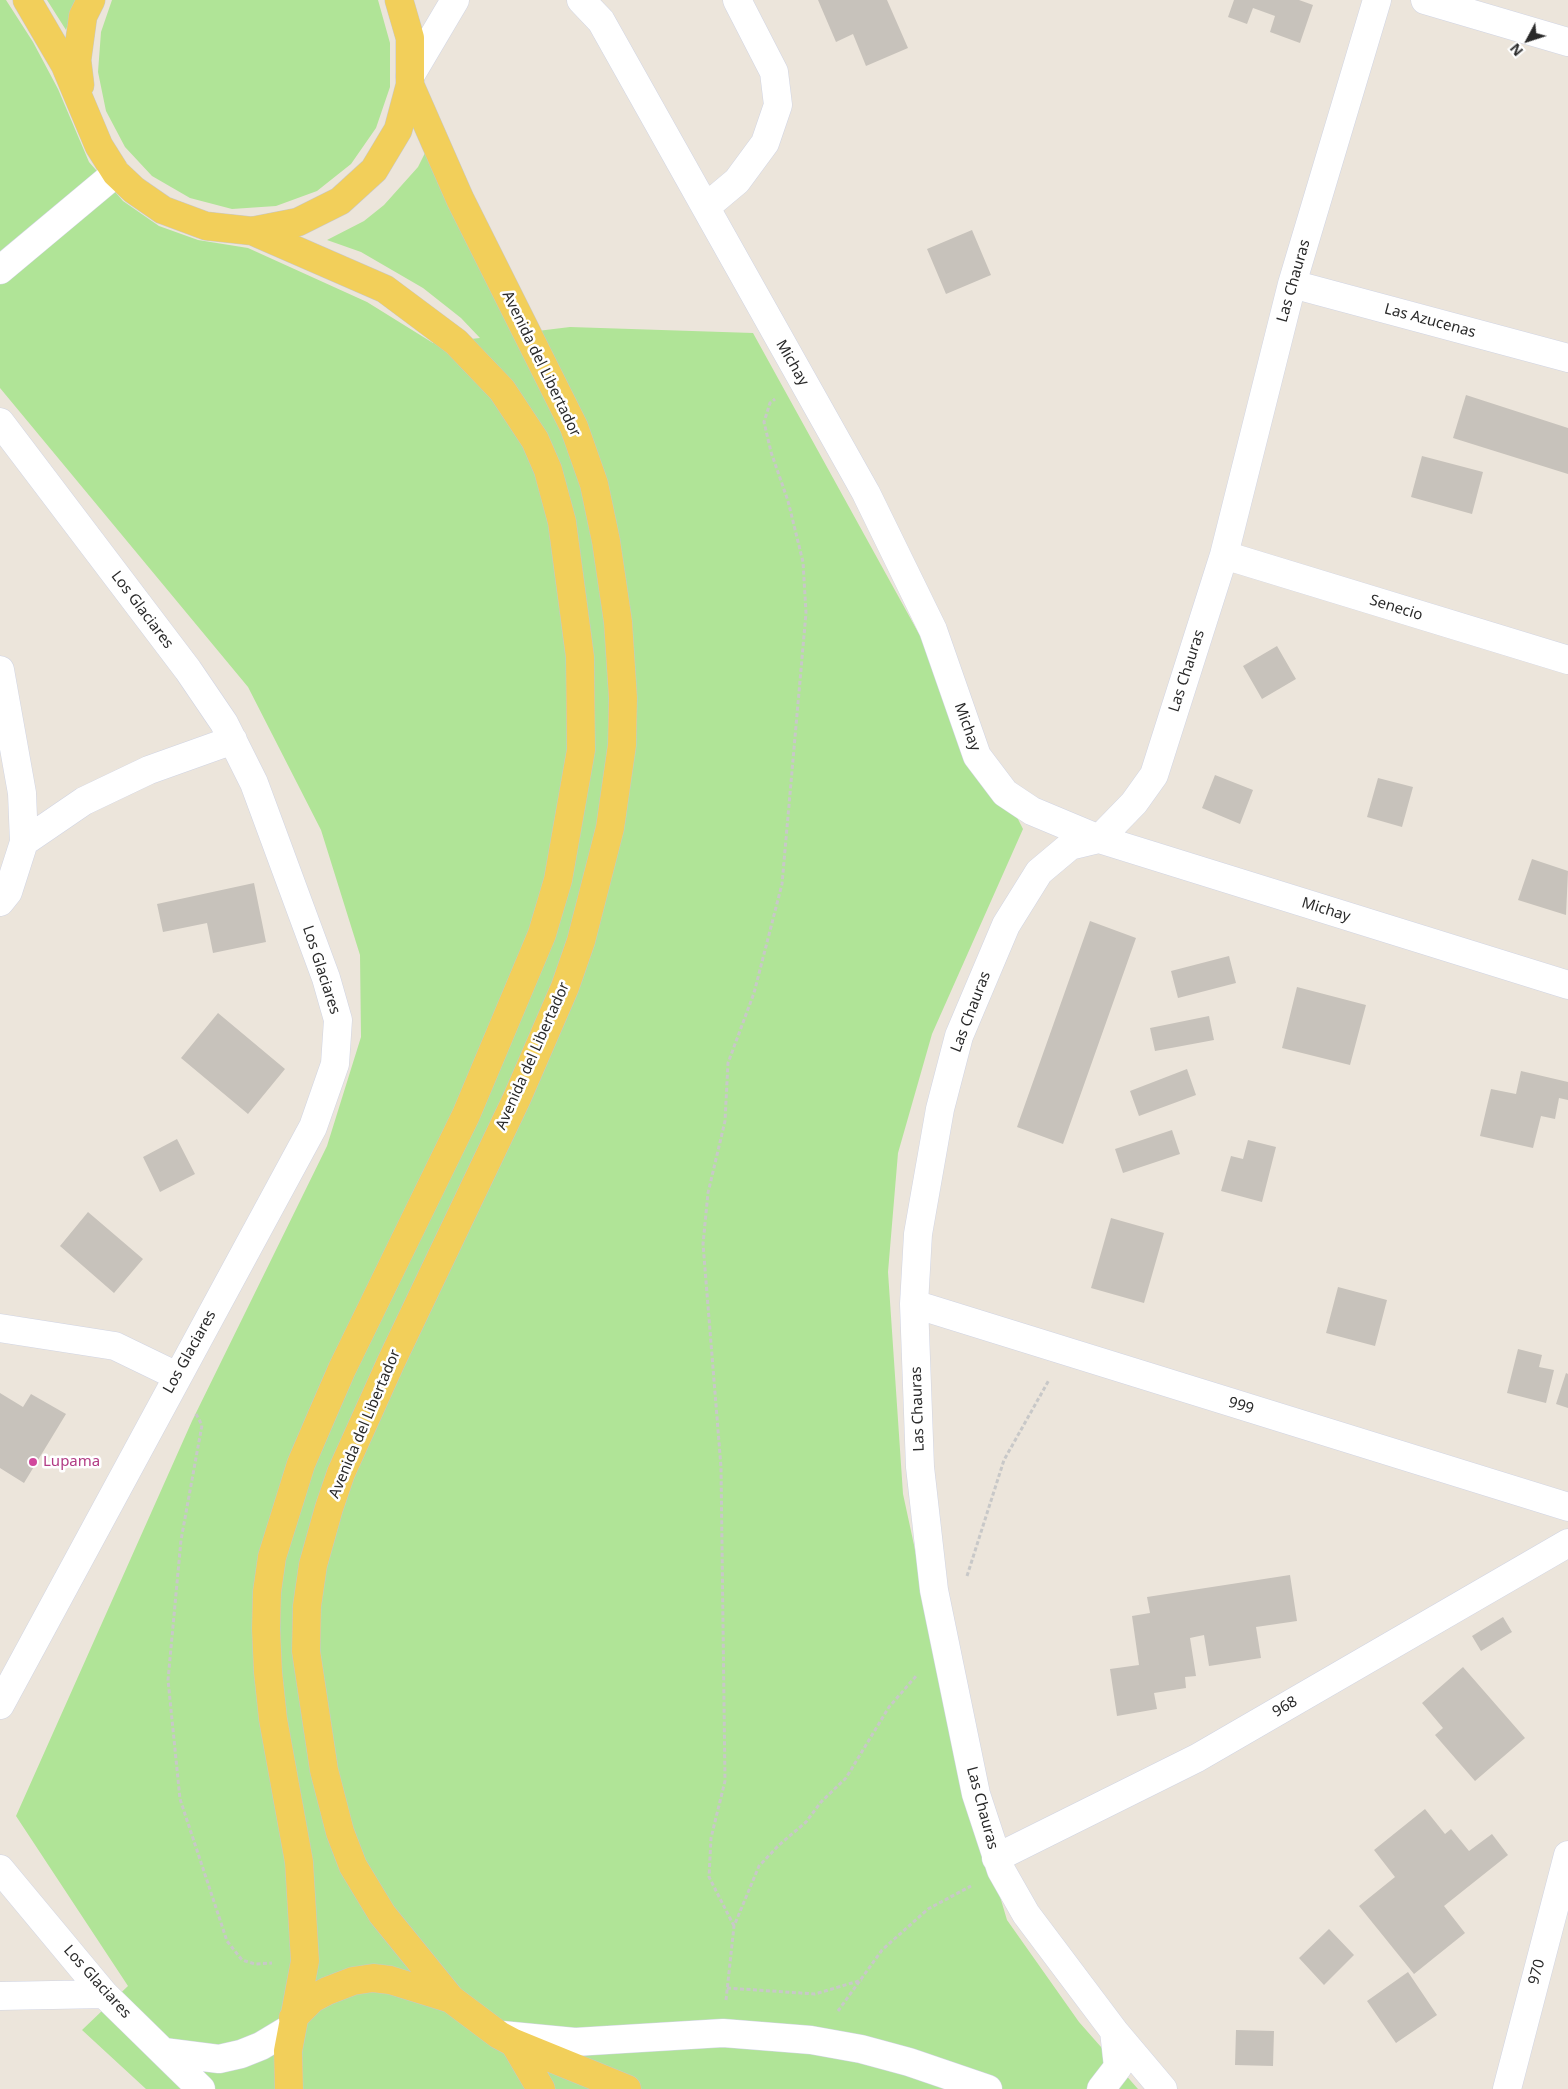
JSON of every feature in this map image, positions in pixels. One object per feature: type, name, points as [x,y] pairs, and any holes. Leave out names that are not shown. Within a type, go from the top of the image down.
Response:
[{"type":"main road","name":"Avenida del Libertador","points":[[27,0],[65,65],[82,101],[98,146],[116,173],[134,190],[163,210],[206,226],[252,231],[386,289],[456,342],[502,390],[535,440],[548,470],[564,532],[580,657],[581,750],[558,880],[542,934],[466,1115],[326,1406],[301,1464],[272,1557],[267,1610],[268,1672],[273,1719],[299,1862],[305,1961],[301,1993],[292,2023],[288,2051],[289,2089]]},
{"type":"main road","name":"Avenida del Libertador","points":[[82,101],[77,60],[83,16],[91,0]]},
{"type":"main road","name":"Avenida del Libertador","points":[[252,231],[298,222],[340,201],[374,170],[398,130],[410,80],[410,38],[398,0]]},
{"type":"main road","name":"Avenida del Libertador","points":[[410,80],[460,199],[574,427],[594,484],[606,541],[618,622],[623,698],[617,788],[610,828],[581,941],[565,987],[517,1098],[355,1440],[326,1516],[313,1566],[307,1606],[306,1651],[311,1695],[324,1770],[346,1849],[353,1866],[382,1914],[452,1999],[506,2039],[627,2089]]},
{"type":"main road","name":"Avenida del Libertador","points":[[292,2023],[312,1998],[327,1990],[353,1981],[373,1978],[398,1982],[452,1999]]},
{"type":"main road","name":"Avenida del Libertador","points":[[506,2039],[541,2089]]},
{"type":"street","points":[[410,80],[455,0]]},
{"type":"street","name":"Michay","points":[[581,0],[601,22],[866,493],[933,630],[977,756],[1004,793],[1032,810],[1099,839],[1568,985]]},
{"type":"street","points":[[706,207],[738,181],[765,143],[778,105],[774,72],[737,0]]},
{"type":"street","name":"Las Chauras","points":[[1163,2089],[1114,2031],[1026,1914],[998,1864],[976,1794],[934,1590],[920,1467],[914,1304],[918,1234],[940,1109],[959,1036],[1006,926],[1039,872],[1070,846],[1099,839],[1134,803],[1154,775],[1224,555],[1292,284],[1377,0]]},
{"type":"street","points":[[1425,0],[1568,42]]},
{"type":"street","points":[[0,270],[116,173]]},
{"type":"street","name":"Las Azucenas","points":[[1292,284],[1568,358]]},
{"type":"street","name":"Los Glaciares","points":[[0,422],[188,670],[224,723],[254,783],[326,978],[338,1020],[335,1064],[313,1126],[0,1705]]},
{"type":"street","name":"Senecio","points":[[1224,555],[1568,660]]},
{"type":"street","points":[[0,670],[22,793],[24,842],[8,892],[0,902]]},
{"type":"street","points":[[24,842],[84,801],[149,770],[233,740]]},
{"type":"street","name":"999","points":[[914,1304],[1568,1508]]},
{"type":"street","points":[[0,1328],[115,1346],[177,1376]]},
{"type":"street","name":"968","points":[[998,1864],[1197,1758],[1568,1542]]},
{"type":"street","name":"970","points":[[1507,2089],[1568,1855]]},
{"type":"street","name":"Los Glaciares","points":[[0,1869],[104,1994],[201,2089]]},
{"type":"street","points":[[0,1996],[104,1994]]},
{"type":"street","points":[[164,2052],[219,2059],[241,2054],[261,2046],[292,2023]]},
{"type":"street","points":[[1101,2089],[1118,2067],[1114,2031]]},
{"type":"street","points":[[506,2039],[575,2042],[723,2033],[811,2040],[860,2049],[909,2062],[988,2089]]},
{"type":"path","points":[[734,1926],[709,1877],[711,1838],[725,1781],[721,1467],[703,1244],[708,1193],[725,1121],[728,1063],[754,993],[782,884],[806,613],[803,562],[788,501],[770,452],[764,422],[770,403],[800,377]]},
{"type":"path","points":[[966,1580],[1004,1460],[1066,1351]]},
{"type":"path","points":[[177,1376],[202,1425],[181,1540],[168,1680],[180,1799],[227,1941],[242,1960],[255,1964],[305,1961]]},
{"type":"path","points":[[723,2033],[734,1926],[759,1866],[778,1845],[806,1822],[821,1802],[846,1778],[889,1707],[946,1644]]},
{"type":"path","points":[[811,2040],[834,2017],[882,1950],[928,1909],[998,1864]]},
{"type":"path","points":[[727,1988],[815,1994],[862,1980]]},
{"type":"green space","points":[[0,0],[6,0],[33,42],[58,89],[89,162],[123,201],[159,226],[198,240],[248,248],[367,302],[433,343],[480,338],[461,318],[423,288],[361,252],[327,240],[364,221],[384,205],[418,167],[426,151],[513,334],[570,327],[753,333],[982,748],[1023,829],[932,1034],[898,1153],[888,1272],[903,1494],[963,1772],[1007,1920],[1079,2022],[1138,2089],[146,2089],[82,2030],[128,1986],[16,1816],[192,1421],[327,1146],[361,1037],[360,955],[321,830],[248,687],[0,388]]},
{"type":"green space","points":[[47,0],[76,0],[66,30]]},
{"type":"green space","points":[[112,0],[378,0],[390,43],[390,87],[376,128],[351,164],[317,191],[276,206],[232,209],[190,198],[152,176],[125,147],[106,111],[98,72],[101,32]]},
{"type":"building","points":[[818,0],[887,0],[908,48],[866,66],[853,34],[836,42]]},
{"type":"building","points":[[1234,0],[1299,0],[1313,5],[1300,43],[1270,32],[1275,16],[1253,8],[1247,24],[1228,17]]},
{"type":"building","points":[[972,230],[991,275],[946,294],[927,249]]},
{"type":"building","points":[[1466,395],[1568,428],[1568,474],[1453,438]]},
{"type":"building","points":[[1422,456],[1483,472],[1472,514],[1411,497]]},
{"type":"building","points":[[1277,646],[1296,679],[1262,699],[1243,666]]},
{"type":"building","points":[[1215,775],[1253,790],[1240,824],[1202,808]]},
{"type":"building","points":[[1378,778],[1413,787],[1402,827],[1367,817]]},
{"type":"building","points":[[1532,859],[1568,871],[1566,915],[1518,900]]},
{"type":"building","points":[[254,883],[266,942],[213,953],[207,923],[163,932],[157,904]]},
{"type":"building","points":[[1090,921],[1136,938],[1063,1144],[1017,1127]]},
{"type":"building","points":[[1229,956],[1236,983],[1178,998],[1171,971]]},
{"type":"building","points":[[1297,987],[1366,1005],[1350,1065],[1282,1048]]},
{"type":"building","points":[[218,1013],[285,1069],[248,1114],[181,1058]]},
{"type":"building","points":[[1209,1016],[1214,1040],[1155,1051],[1150,1028]]},
{"type":"building","points":[[1187,1069],[1196,1095],[1139,1116],[1130,1091]]},
{"type":"building","points":[[1521,1071],[1568,1082],[1568,1100],[1559,1098],[1555,1119],[1541,1116],[1533,1148],[1480,1136],[1491,1089],[1516,1094]]},
{"type":"building","points":[[1172,1130],[1180,1154],[1123,1173],[1115,1149]]},
{"type":"building","points":[[177,1139],[195,1174],[160,1192],[143,1157]]},
{"type":"building","points":[[1248,1140],[1276,1147],[1262,1202],[1221,1191],[1231,1156],[1243,1159]]},
{"type":"building","points":[[88,1212],[143,1259],[114,1293],[60,1246]]},
{"type":"building","points":[[1111,1218],[1164,1233],[1144,1303],[1091,1288]]},
{"type":"building","points":[[1338,1287],[1387,1300],[1375,1346],[1326,1333]]},
{"type":"building","points":[[1518,1349],[1542,1355],[1539,1367],[1554,1370],[1546,1403],[1507,1393]]},
{"type":"building","points":[[1566,1373],[1568,1374],[1568,1408],[1556,1404]]},
{"type":"building","points":[[0,1393],[23,1407],[31,1394],[66,1414],[24,1483],[0,1468]]},
{"type":"building","points":[[1290,1575],[1297,1621],[1256,1627],[1261,1658],[1209,1666],[1204,1635],[1190,1638],[1196,1676],[1185,1677],[1186,1688],[1154,1693],[1157,1709],[1117,1716],[1110,1669],[1139,1665],[1132,1616],[1150,1613],[1147,1597]]},
{"type":"building","points":[[1503,1617],[1512,1632],[1481,1651],[1472,1636]]},
{"type":"building","points":[[1463,1667],[1525,1738],[1475,1781],[1435,1735],[1443,1728],[1422,1703]]},
{"type":"building","points":[[1425,1809],[1445,1834],[1451,1829],[1469,1851],[1492,1834],[1508,1855],[1444,1906],[1465,1933],[1414,1974],[1359,1906],[1395,1877],[1374,1850]]},
{"type":"building","points":[[1329,1929],[1354,1955],[1324,1985],[1299,1958]]},
{"type":"building","points":[[1408,1972],[1437,2015],[1396,2043],[1367,2001]]},
{"type":"building","points":[[1236,2030],[1274,2031],[1273,2066],[1235,2065]]},
{"type":"place","name":"Lupama","points":[[33,1462]]}]
